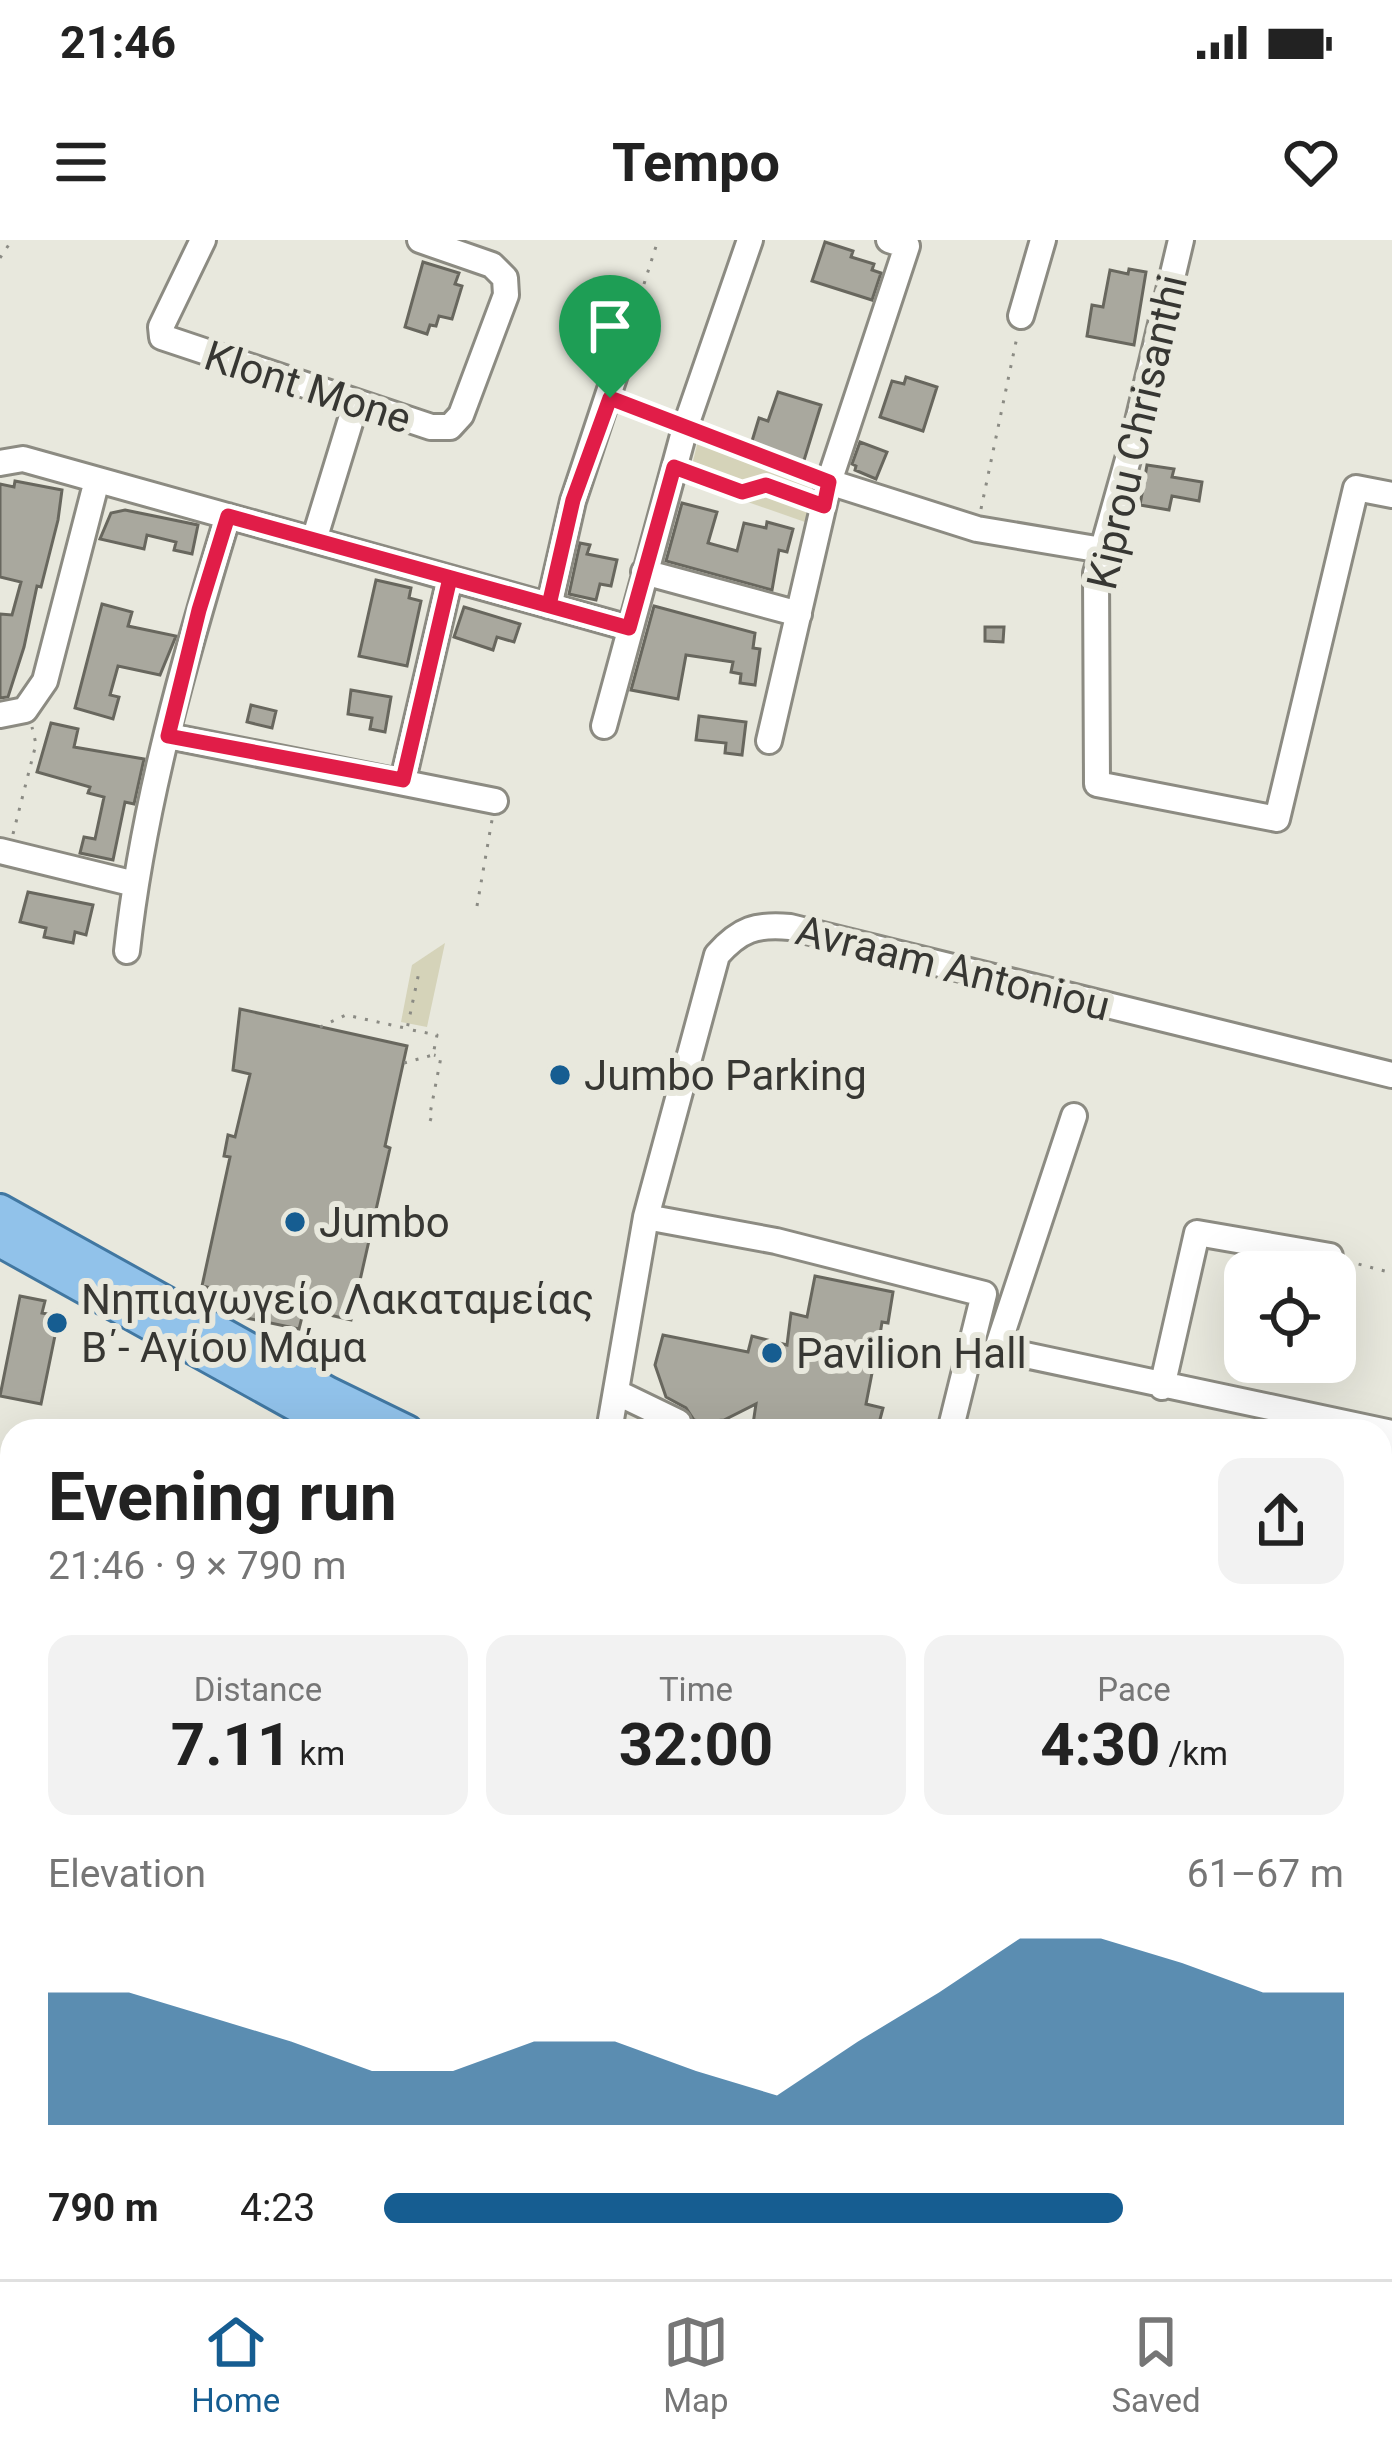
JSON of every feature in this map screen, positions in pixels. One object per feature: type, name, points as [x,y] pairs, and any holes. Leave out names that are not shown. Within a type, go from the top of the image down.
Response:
[{"type":"main road","points":[[0,1210],[382,1419]]},
{"type":"main road","points":[[0,1241],[320,1419]]},
{"type":"street","name":"Klont Mone","points":[[203,240],[161,327],[162,337],[431,427],[450,427],[460,415],[506,295],[506,278],[492,266],[421,240]]},
{"type":"street","points":[[604,725],[674,467],[750,240]]},
{"type":"street","points":[[1021,316],[1043,240]]},
{"type":"street","name":"Kiprou Chrisanthi","points":[[1181,240],[1096,573],[1097,784],[1277,819],[1356,488],[1392,495]]},
{"type":"street","points":[[769,741],[826,494],[898,243]]},
{"type":"street","points":[[549,605],[573,500],[638,305]]},
{"type":"street","points":[[314,540],[356,403]]},
{"type":"street","points":[[2,462],[23,459],[629,628]]},
{"type":"street","points":[[13,712],[45,681],[98,480]]},
{"type":"street","points":[[826,494],[977,529],[1102,550]]},
{"type":"street","points":[[128,951],[135,884],[168,736],[228,516]]},
{"type":"street","points":[[644,572],[799,614]]},
{"type":"street","points":[[403,780],[450,578]]},
{"type":"street","points":[[168,736],[495,801]]},
{"type":"street","points":[[4,852],[135,884]]},
{"type":"street","name":"Avraam Antoniou","points":[[612,1419],[646,1217],[717,955],[733,937],[754,926],[790,927],[1392,1075]]},
{"type":"street","points":[[1074,1117],[998,1349],[1326,1419]]},
{"type":"street","points":[[646,1217],[776,1241],[984,1294],[953,1419]]},
{"type":"street","points":[[1162,1387],[1197,1234],[1300,1251]]},
{"type":"street","points":[[618,1393],[674,1419]]},
{"type":"path","points":[[0,258],[12,240]]},
{"type":"path","points":[[638,305],[658,240]]},
{"type":"path","points":[[977,529],[1021,316]]},
{"type":"path","points":[[610,398],[826,494]]},
{"type":"path","points":[[674,467],[742,492],[766,485],[826,494]]},
{"type":"path","points":[[4,852],[35,744],[13,712]]},
{"type":"path","points":[[477,906],[495,801]]},
{"type":"path","points":[[407,1029],[419,972]]},
{"type":"path","points":[[320,1027],[346,1015],[437,1035],[433,1055]]},
{"type":"path","points":[[404,1063],[441,1057],[432,1120]]},
{"type":"path","points":[[1356,1263],[1392,1273]]},
{"type":"shaded area","points":[[699,437],[815,481],[805,522],[688,481]]},
{"type":"shaded area","points":[[445,943],[427,1027],[401,1022],[412,965]]},
{"type":"building","points":[[825,242],[874,264],[872,270],[881,273],[872,300],[812,281]]},
{"type":"building","points":[[423,262],[459,273],[455,284],[462,286],[452,319],[439,316],[427,334],[405,327]]},
{"type":"building","points":[[1129,269],[1146,272],[1134,345],[1087,336],[1092,305],[1103,307],[1110,270],[1128,274]]},
{"type":"building","points":[[906,377],[937,387],[923,431],[880,417],[892,381],[904,384]]},
{"type":"building","points":[[778,392],[821,405],[802,467],[749,451],[759,418],[768,421]]},
{"type":"building","points":[[860,442],[887,452],[876,479],[852,464]]},
{"type":"building","points":[[1147,465],[1174,469],[1172,477],[1202,482],[1199,501],[1172,496],[1169,510],[1140,505]]},
{"type":"building","points":[[15,481],[62,490],[24,647],[8,697],[0,698],[0,614],[12,615],[21,582],[0,577],[0,484],[14,487]]},
{"type":"building","points":[[682,503],[717,512],[708,543],[737,551],[744,523],[766,528],[767,522],[793,529],[787,552],[779,550],[772,590],[666,561]]},
{"type":"building","points":[[125,510],[198,525],[192,554],[174,550],[176,542],[147,535],[144,549],[100,539],[111,513]]},
{"type":"building","points":[[580,543],[590,545],[587,554],[617,560],[611,586],[600,584],[596,600],[569,594]]},
{"type":"building","points":[[376,580],[411,588],[409,598],[421,601],[407,666],[359,656]]},
{"type":"building","points":[[102,604],[132,612],[128,626],[176,636],[160,675],[118,666],[110,695],[119,697],[113,719],[75,708]]},
{"type":"building","points":[[654,606],[755,633],[753,648],[760,649],[755,685],[740,683],[741,674],[731,672],[733,662],[686,655],[678,699],[631,690]]},
{"type":"building","points":[[464,607],[520,624],[514,642],[497,637],[493,650],[454,637]]},
{"type":"building","points":[[985,627],[1004,627],[1003,642],[985,641]]},
{"type":"building","points":[[351,690],[391,697],[385,732],[370,729],[372,718],[348,714]]},
{"type":"building","points":[[251,705],[276,711],[272,728],[247,722]]},
{"type":"building","points":[[699,716],[746,722],[742,755],[725,753],[726,743],[696,740]]},
{"type":"building","points":[[51,723],[78,729],[74,747],[144,759],[134,804],[125,802],[113,860],[80,853],[84,837],[95,839],[104,797],[88,793],[90,787],[37,772]]},
{"type":"building","points":[[28,892],[93,905],[86,935],[75,932],[73,943],[44,937],[46,928],[20,922]]},
{"type":"building","name":"Jumbo","points":[[240,1009],[407,1046],[385,1146],[390,1148],[351,1320],[304,1309],[299,1329],[242,1317],[247,1296],[202,1286],[230,1157],[224,1156],[228,1135],[235,1137],[250,1074],[233,1070]]},
{"type":"building","name":"Pavilion Hall","points":[[815,1276],[893,1292],[888,1323],[882,1322],[879,1341],[887,1357],[873,1368],[866,1404],[883,1408],[880,1419],[754,1419],[756,1404],[726,1419],[693,1419],[686,1408],[666,1397],[655,1365],[663,1335],[748,1352],[752,1336],[787,1345],[791,1313],[807,1317]]},
{"type":"building","points":[[20,1296],[45,1301],[42,1313],[59,1316],[41,1404],[0,1396]]},
{"type":"place","name":"Jumbo Parking","points":[[560,1075]]},
{"type":"place","name":"Jumbo","points":[[295,1222]]},
{"type":"place","name":"Νηπιαγωγείο Λακαταμείας Β΄- Αγίου Μάμα","points":[[57,1323]]},
{"type":"place","name":"Pavilion Hall","points":[[772,1353]]},
{"type":"route","points":[[610,398],[829,482],[824,506],[766,485],[742,492],[674,467],[629,628],[450,578],[403,780],[168,736],[228,516],[549,605],[573,500],[610,398]]}]
